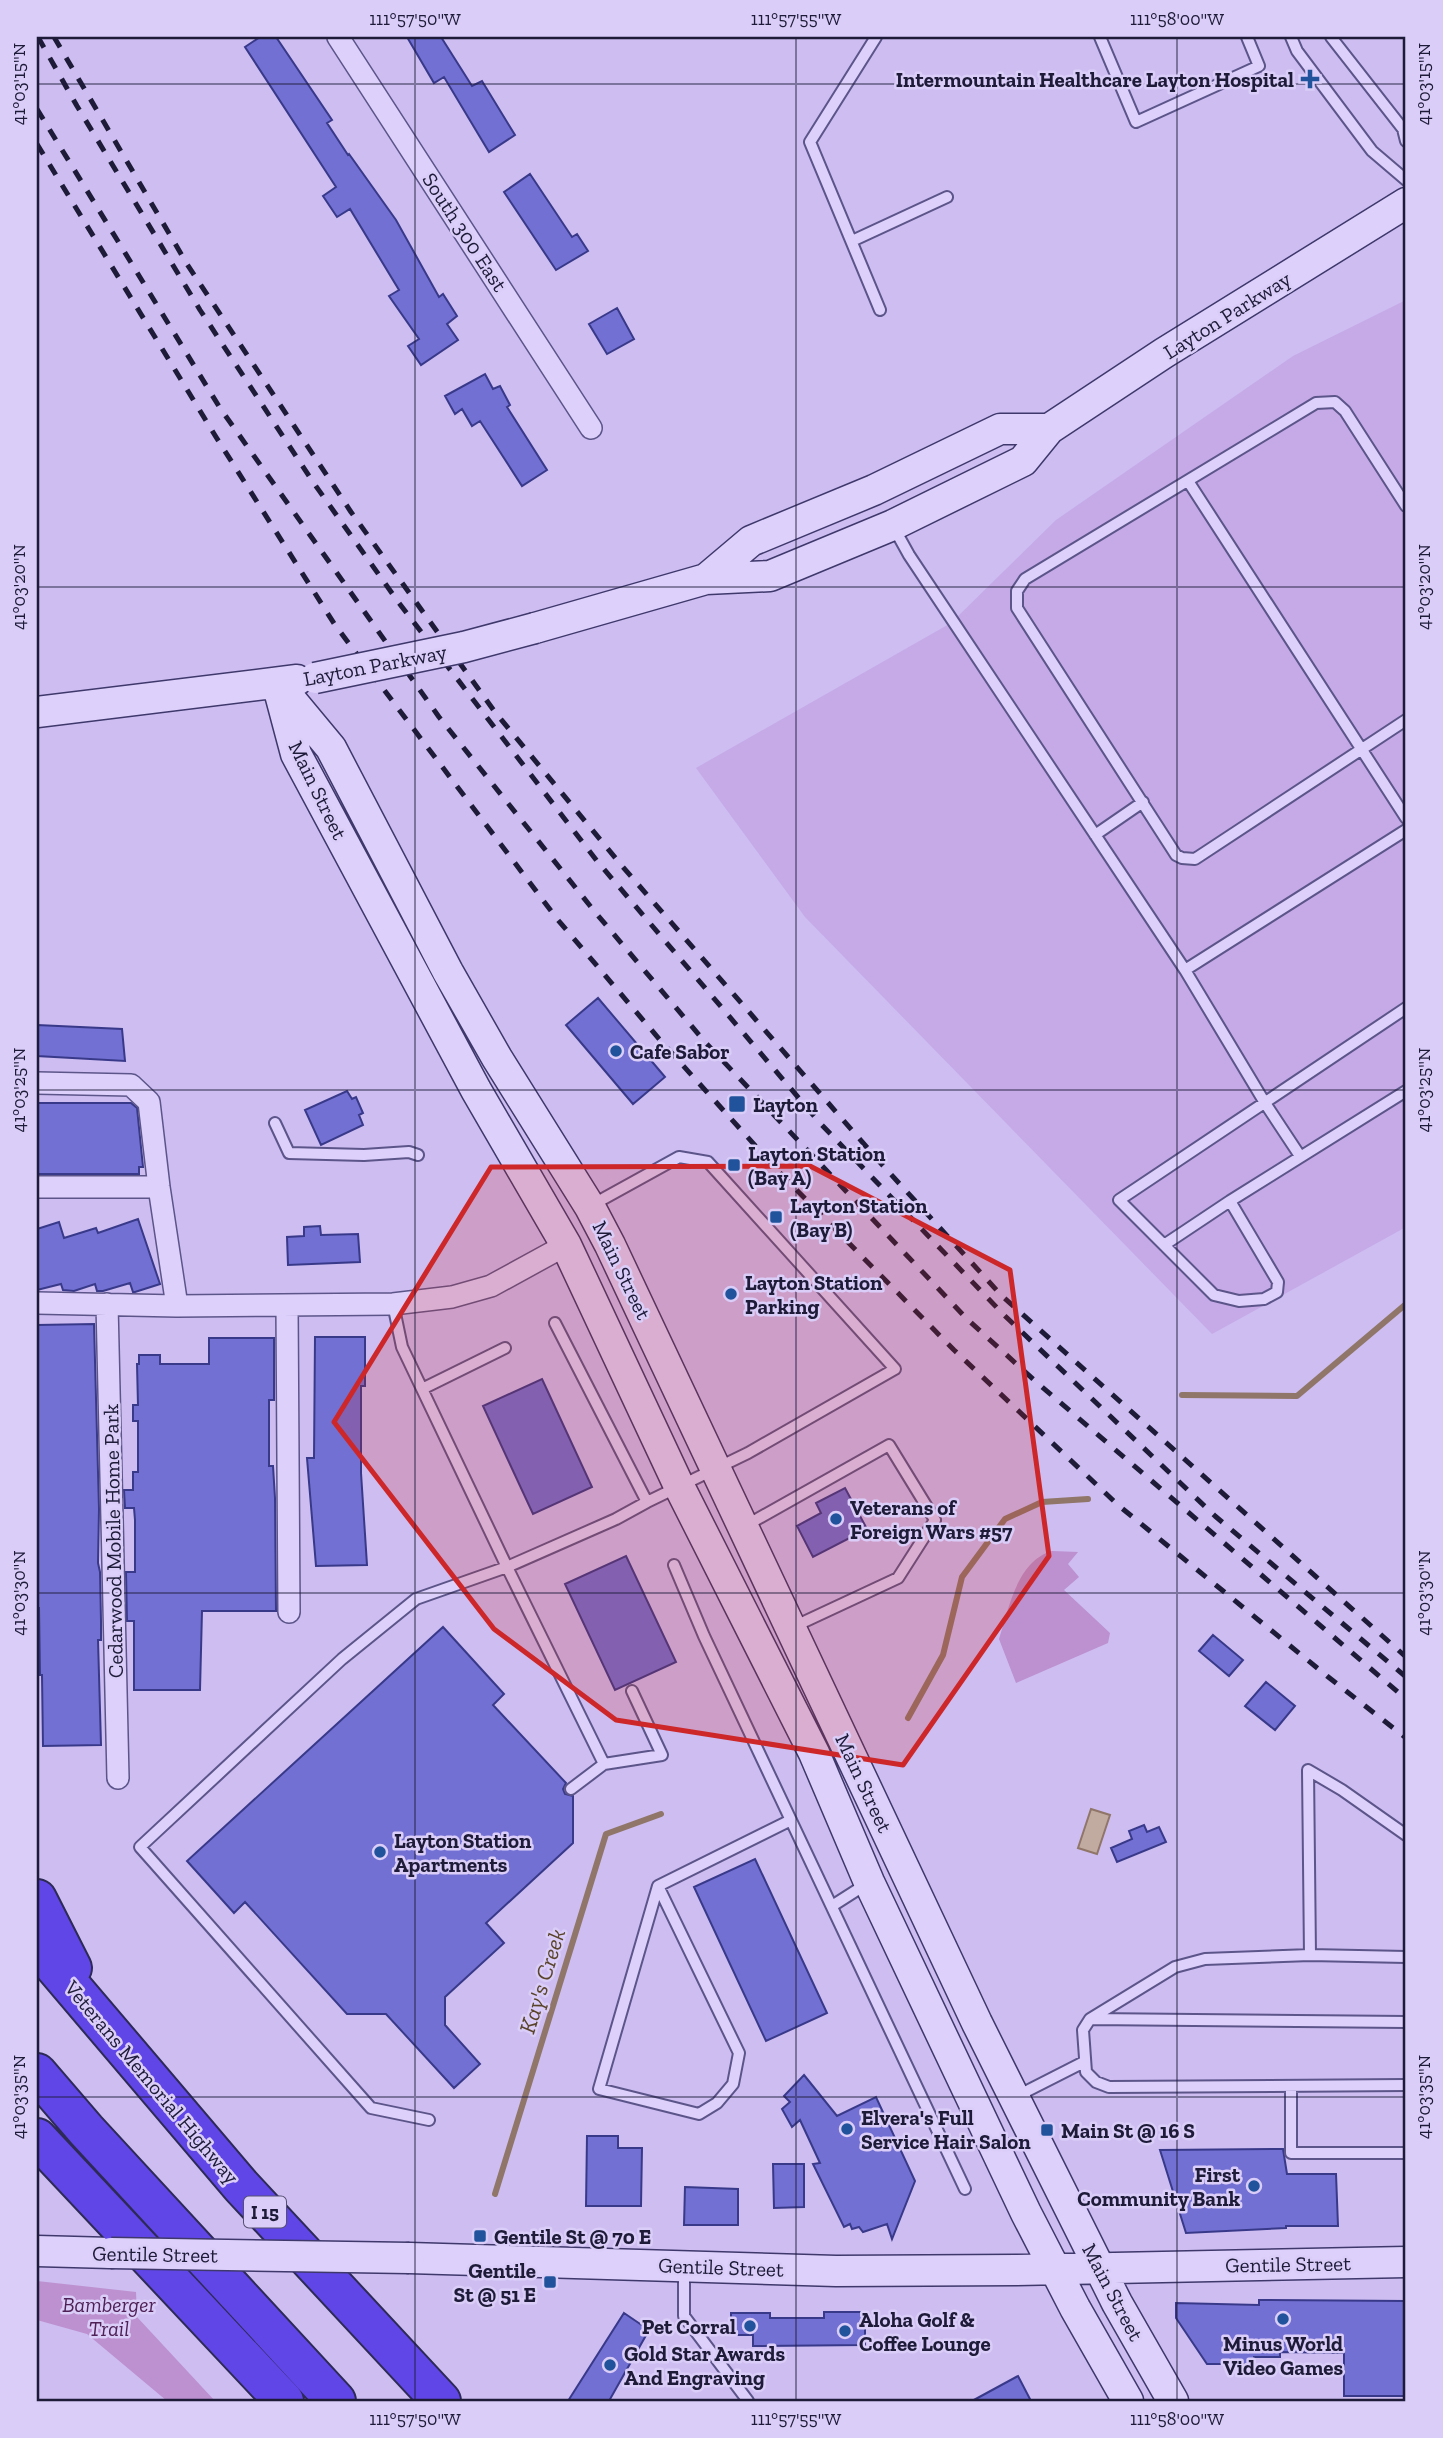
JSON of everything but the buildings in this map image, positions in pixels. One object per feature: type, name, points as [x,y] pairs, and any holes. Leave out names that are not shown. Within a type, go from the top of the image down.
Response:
[{"type":"highway","points":[[37,1899],[97,2017]]},
{"type":"highway","name":"Veterans Memorial Highway","points":[[37,1946],[241,2186],[441,2401]]},
{"type":"highway","points":[[37,2073],[86,2130],[336,2401]]},
{"type":"highway","points":[[37,2138],[284,2401]]},
{"type":"main road","name":"Layton Parkway","points":[[37,712],[315,678],[464,647],[706,579],[770,576],[893,525],[1024,461],[1049,429],[1164,353],[1406,203]]},
{"type":"main road","name":"Layton Parkway","points":[[706,579],[751,541],[874,490],[1000,429],[1049,429]]},
{"type":"main road","name":"Main Street","points":[[277,683],[331,748],[447,972],[590,1207],[745,1526],[1014,2097],[1100,2268],[1173,2401]]},
{"type":"main road","name":"Main Street","points":[[277,683],[296,754],[476,1090],[566,1245],[679,1486],[814,1753],[869,1882],[1054,2269],[1128,2401]]},
{"type":"main road","name":"Gentile Street","points":[[37,2252],[409,2258],[836,2270],[1406,2262]]},
{"type":"street","name":"South 300 East","points":[[338,37],[591,428]]},
{"type":"street","points":[[37,1083],[131,1085],[149,1102],[177,1306]]},
{"type":"street","points":[[37,1187],[159,1187]]},
{"type":"street","points":[[37,1303],[177,1306],[393,1304],[452,1297],[491,1286],[566,1245]]},
{"type":"street","name":"Cedarwood Mobile Home Park","points":[[107,1304],[118,1779]]},
{"type":"street","points":[[287,1306],[289,1612]]},
{"type":"lane","points":[[876,37],[810,142],[880,310]]},
{"type":"lane","points":[[1100,37],[1136,122],[1259,66],[1247,37]]},
{"type":"lane","points":[[1291,37],[1297,51],[1372,151],[1406,180]]},
{"type":"lane","points":[[1331,37],[1403,130],[1406,141]]},
{"type":"lane","points":[[852,241],[947,197]]},
{"type":"lane","points":[[1406,506],[1346,411],[1335,402],[1316,403],[1025,579],[1017,591],[1017,608],[1176,855],[1182,859],[1195,859],[1406,720]]},
{"type":"lane","points":[[1188,481],[1406,818]]},
{"type":"lane","points":[[893,525],[909,555],[1185,970],[1300,1156]]},
{"type":"lane","points":[[1095,835],[1143,802]]},
{"type":"lane","points":[[1185,970],[1406,830]]},
{"type":"lane","points":[[1230,1201],[1278,1282],[1277,1292],[1264,1299],[1239,1301],[1214,1296],[1119,1200],[1406,1008]]},
{"type":"lane","points":[[1164,1245],[1406,1091]]},
{"type":"lane","points":[[275,1123],[289,1153],[409,1152],[418,1155]]},
{"type":"lane","points":[[429,2120],[371,2108],[139,1847],[342,1658],[416,1599],[507,1566],[616,1519],[790,1430],[895,1369],[708,1163],[679,1157],[590,1207]]},
{"type":"lane","points":[[393,1304],[402,1347],[604,1764]]},
{"type":"lane","points":[[555,1323],[647,1502]]},
{"type":"lane","points":[[422,1389],[505,1348]]},
{"type":"lane","points":[[745,1526],[888,1445],[935,1520],[898,1578],[792,1628]]},
{"type":"lane","points":[[674,1565],[704,1636],[965,2189]]},
{"type":"lane","points":[[571,1789],[604,1764],[662,1755],[632,1691]]},
{"type":"lane","points":[[1310,1955],[1308,1770],[1342,1790],[1406,1835]]},
{"type":"lane","points":[[659,1886],[738,2053],[733,2084],[717,2104],[699,2114],[599,2089],[659,1886],[791,1820]]},
{"type":"lane","points":[[832,1906],[869,1882]]},
{"type":"lane","points":[[1406,1957],[1310,1955],[1205,1959],[1175,1967],[1090,2019],[1083,2030],[1086,2072],[1096,2082],[1108,2087],[1406,2085]]},
{"type":"lane","points":[[1090,2019],[1406,2022]]},
{"type":"lane","points":[[1014,2097],[1084,2062]]},
{"type":"lane","points":[[1291,2087],[1291,2154],[1406,2154]]},
{"type":"lane","points":[[684,2266],[684,2316],[748,2401]]},
{"type":"highlighted area","points":[[810,1166],[1010,1270],[1049,1556],[903,1765],[616,1720],[494,1629],[334,1422],[491,1167]]},
{"type":"shaded area","points":[[1406,300],[1406,1227],[1212,1334],[805,917],[696,768],[951,623],[1056,520],[1293,356]]},
{"type":"shaded area","points":[[1091,1809],[1110,1815],[1097,1854],[1078,1848]]},
{"type":"green space","points":[[1052,1551],[1078,1552],[1068,1564],[1079,1577],[1064,1590],[1110,1633],[1108,1643],[1016,1683],[999,1639],[1022,1575],[1040,1556]]},
{"type":"green space","name":"Bamberger Trail","points":[[37,2281],[136,2292],[137,2317],[215,2401],[167,2401],[87,2334],[37,2320]]},
{"type":"waterway","name":"Kay's Creek","points":[[1182,1395],[1297,1396],[1406,1304]]},
{"type":"waterway","name":"Kay's Creek","points":[[908,1718],[943,1655],[962,1577],[1005,1519],[1042,1502],[1088,1499]]},
{"type":"waterway","name":"Kay's Creek","points":[[495,2194],[606,1834],[661,1814]]},
{"type":"railway","points":[[38,37],[200,310],[313,482],[399,603],[597,861],[820,1123],[1004,1315],[1215,1516],[1406,1677]]},
{"type":"railway","points":[[54,37],[187,264],[351,512],[495,712],[622,866],[877,1159],[1002,1296],[1406,1657]]},
{"type":"railway","points":[[37,109],[220,408],[439,717],[595,912],[705,1042],[967,1319],[1034,1380],[1406,1699]]},
{"type":"railway","points":[[37,144],[216,437],[335,625],[558,920],[660,1040],[779,1172],[954,1350],[1118,1505],[1406,1738]]},
{"type":"place","name":"Intermountain Healthcare Layton Hospital","points":[[1310,79]]},
{"type":"place","name":"Cafe Sabor","points":[[616,1051]]},
{"type":"place","name":"Layton","points":[[737,1104]]},
{"type":"place","name":"Layton Station (Bay A)","points":[[734,1165]]},
{"type":"place","name":"Layton Station (Bay B)","points":[[776,1217]]},
{"type":"place","name":"Layton Station Parking","points":[[731,1294]]},
{"type":"place","name":"Veterans of Foreign Wars #57","points":[[836,1519]]},
{"type":"place","name":"Layton Station Apartments","points":[[380,1852]]},
{"type":"place","name":"Elvera's Full Service Hair Salon","points":[[847,2129]]},
{"type":"place","name":"Main St @ 16 S","points":[[1047,2130]]},
{"type":"place","name":"First Community Bank","points":[[1254,2186]]},
{"type":"place","name":"Gentile St @ 70 E","points":[[480,2236]]},
{"type":"place","name":"Gentile St @ 51 E","points":[[550,2282]]},
{"type":"place","name":"Minus World Video Games","points":[[1283,2319]]},
{"type":"place","name":"Pet Corral","points":[[750,2326]]},
{"type":"place","name":"Aloha Golf & Coffee Lounge","points":[[845,2331]]},
{"type":"place","name":"Gold Star Awards And Engraving","points":[[610,2365]]}]
